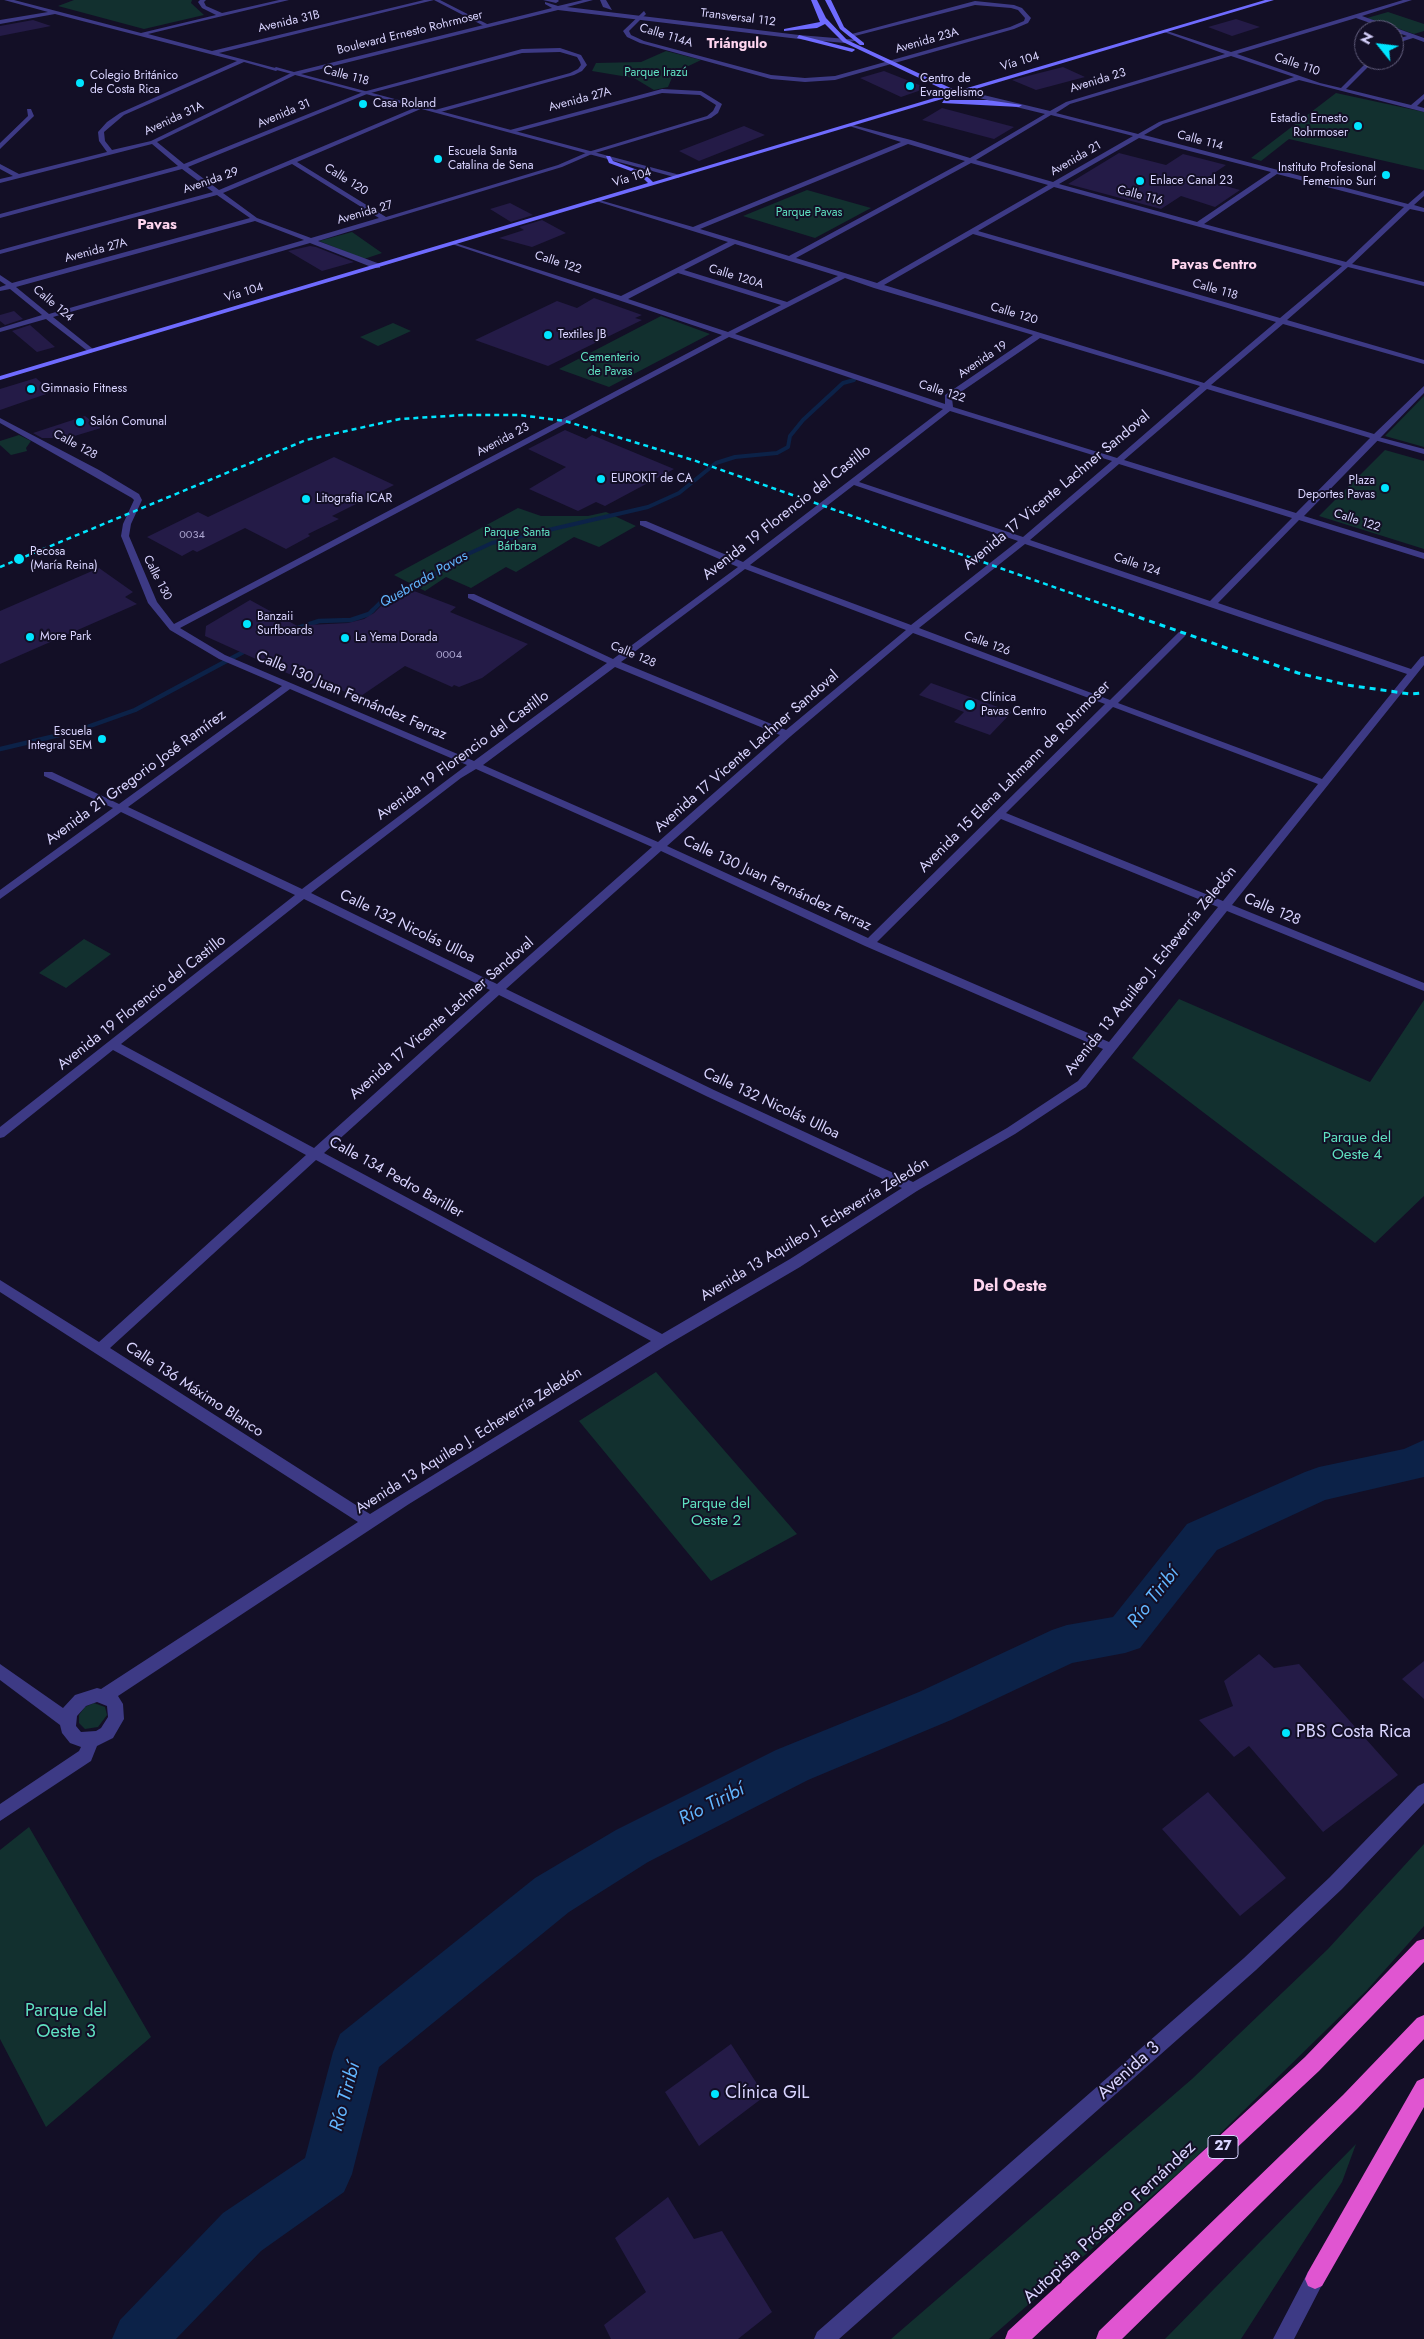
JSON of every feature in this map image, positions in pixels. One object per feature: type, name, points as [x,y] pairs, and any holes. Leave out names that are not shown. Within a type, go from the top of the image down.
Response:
[{"type":"highway","name":"Autopista Próspero Fernández","points":[[1016,2339],[1312,2064],[1424,1948]]},
{"type":"highway","points":[[1106,2339],[1350,2102],[1424,2025]]},
{"type":"highway","points":[[1315,2279],[1424,2088]]},
{"type":"main road","name":"Calle 114","points":[[814,0],[823,19],[845,42],[878,59],[956,93]]},
{"type":"main road","name":"Calle 114","points":[[828,0],[836,18],[856,40],[897,61],[969,92]]},
{"type":"main road","name":"Vía 104","points":[[969,92],[1011,76],[1271,0]]},
{"type":"main road","points":[[786,30],[818,26],[823,23],[823,19]]},
{"type":"main road","points":[[799,37],[878,59]]},
{"type":"main road","points":[[1011,76],[999,91],[1019,105]]},
{"type":"main road","name":"Vía 104","points":[[0,378],[956,93]]},
{"type":"main road","points":[[921,104],[970,101],[1019,105]]},
{"type":"main road","points":[[608,157],[611,162],[641,173],[652,184]]},
{"type":"street","name":"Calle 118","points":[[7,0],[437,111],[678,176]]},
{"type":"street","points":[[140,34],[286,0]]},
{"type":"street","name":"Avenida 31B","points":[[211,52],[431,0]]},
{"type":"street","points":[[436,0],[486,25]]},
{"type":"street","name":"Boulevard Ernesto Rohrmoser","points":[[468,23],[547,1],[567,5],[590,0]]},
{"type":"street","points":[[603,0],[605,6],[610,9]]},
{"type":"street","name":"Avenida 23","points":[[791,258],[971,160],[1068,103],[1231,52],[1409,0]]},
{"type":"street","points":[[202,1],[204,6],[221,15]]},
{"type":"street","name":"Boulevard Ernesto Rohrmoser","points":[[294,74],[486,25],[558,3]]},
{"type":"street","name":"Transversal 112","points":[[558,3],[619,15],[642,15],[838,36],[851,35],[962,5],[990,3],[1020,9]]},
{"type":"street","name":"Transversal 112","points":[[567,5],[610,9],[799,37],[845,42],[856,40]]},
{"type":"street","name":"Avenida 23A","points":[[816,80],[835,78],[1012,28],[1026,22],[1028,18],[1020,9]]},
{"type":"street","points":[[0,22],[58,12]]},
{"type":"street","points":[[507,19],[566,14],[619,15]]},
{"type":"street","name":"Calle 114A","points":[[642,15],[626,31],[628,36],[642,42],[771,77],[816,80]]},
{"type":"street","points":[[1356,16],[1424,40]]},
{"type":"street","name":"Calle 110","points":[[1166,31],[1231,52],[1298,78],[1424,110]]},
{"type":"street","points":[[1404,39],[1413,36]]},
{"type":"street","name":"Avenida 31","points":[[0,216],[183,168],[365,93],[522,51],[560,50],[579,56],[584,65],[572,74],[437,111]]},
{"type":"street","points":[[111,153],[102,141],[101,132],[109,123],[122,114],[242,61]]},
{"type":"street","points":[[276,69],[295,65]]},
{"type":"street","points":[[1342,90],[1362,70]]},
{"type":"street","name":"Avenida 31A","points":[[0,181],[153,142],[294,74]]},
{"type":"street","name":"Avenida 21","points":[[877,286],[1161,123],[1298,78]]},
{"type":"street","name":"Avenida 27A","points":[[512,131],[662,90],[695,92],[713,98]]},
{"type":"street","name":"Calle 114","points":[[956,93],[969,92],[1424,210]]},
{"type":"street","points":[[1413,107],[1424,96]]},
{"type":"street","name":"Avenida 27","points":[[0,330],[385,219],[560,166],[590,153],[709,117],[716,112],[719,104],[713,98]]},
{"type":"street","name":"Avenida 29","points":[[0,252],[217,193],[421,107]]},
{"type":"street","points":[[0,147],[31,116],[30,110]]},
{"type":"street","name":"Calle 116","points":[[851,125],[1054,185],[1347,265],[1424,284]]},
{"type":"street","points":[[153,142],[183,168],[255,219],[377,266]]},
{"type":"street","points":[[694,229],[908,142]]},
{"type":"street","name":"Calle 120","points":[[293,162],[385,219]]},
{"type":"street","points":[[0,166],[18,176]]},
{"type":"street","points":[[1199,224],[1276,172]]},
{"type":"street","name":"Avenida 17 Vicente Lachner Sandoval","points":[[100,1349],[315,1152],[499,988],[662,847],[787,734],[912,629],[1025,540],[1116,460],[1347,265],[1424,192]]},
{"type":"street","name":"Calle 120","points":[[598,200],[736,241],[1204,387],[1424,452]]},
{"type":"street","name":"Avenida 27A","points":[[0,290],[255,219]]},
{"type":"street","name":"Calle 118","points":[[971,231],[1424,362]]},
{"type":"street","points":[[624,298],[736,241]]},
{"type":"street","name":"Calle 122","points":[[454,243],[624,298],[948,408],[1424,556]]},
{"type":"street","name":"Calle 120A","points":[[678,271],[787,304]]},
{"type":"street","name":"Avenida 23","points":[[174,628],[844,275]]},
{"type":"street","name":"Calle 124","points":[[0,277],[90,351]]},
{"type":"street","name":"Avenida 19","points":[[948,408],[948,397],[1040,335]]},
{"type":"street","points":[[1212,604],[1297,515],[1424,388]]},
{"type":"street","name":"Avenida 19 Florencio del Castillo","points":[[0,1134],[303,894],[744,566],[948,408]]},
{"type":"street","name":"Calle 128","points":[[0,420],[136,496]]},
{"type":"street","name":"Calle 124","points":[[852,482],[1413,673]]},
{"type":"street","name":"Calle 130","points":[[136,496],[138,500],[127,524],[125,536],[154,603],[174,628],[222,657],[237,663]]},
{"type":"street","name":"Calle 126","points":[[643,523],[744,566],[1324,784]]},
{"type":"street","name":"Calle 128","points":[[471,596],[614,662],[787,734]]},
{"type":"street","name":"Avenida 15 Elena Lahmann de Rohrmoser","points":[[869,943],[1182,634]]},
{"type":"street","name":"Avenida 13 Aquileo J. Echeverría Zeledón","points":[[104,1696],[370,1522],[662,1342],[795,1263],[913,1188],[1011,1131],[1082,1084],[1424,659]]},
{"type":"street","name":"Calle 130 Juan Fernández Ferraz","points":[[237,663],[662,847],[869,943],[1111,1048]]},
{"type":"street","name":"Avenida 21 Gregorio José Ramírez","points":[[0,895],[290,685]]},
{"type":"street","name":"Calle 132 Nicolás Ulloa","points":[[48,774],[499,988],[710,1093],[913,1188]]},
{"type":"street","name":"Calle 128","points":[[999,814],[1424,987]]},
{"type":"street","name":"Calle 134 Pedro Bariller","points":[[113,1045],[315,1152],[662,1342]]},
{"type":"street","name":"Calle 136 Máximo Blanco","points":[[0,1284],[370,1522]]},
{"type":"street","points":[[0,1671],[68,1721]]},
{"type":"street","points":[[97,1695],[104,1696],[115,1704],[116,1719],[107,1733],[91,1740],[76,1738],[68,1728],[69,1713],[81,1700],[97,1695]]},
{"type":"street","points":[[0,1813],[85,1756],[91,1740]]},
{"type":"street","name":"Avenida 3","points":[[824,2339],[1250,1964],[1336,1883],[1424,1791]]},
{"type":"street","points":[[1283,2339],[1315,2279]]},
{"type":"green space","points":[[74,0],[192,0],[191,3],[204,15],[144,29],[58,6]]},
{"type":"green space","points":[[1388,12],[1424,24],[1424,31],[1414,34],[1404,31],[1404,20],[1373,20],[1367,18]]},
{"type":"green space","name":"Parque Irazú","points":[[666,51],[701,60],[674,73],[668,87],[654,90],[634,78],[592,71],[596,63],[641,62]]},
{"type":"green space","name":"Estadio Ernesto Rohrmoser","points":[[1336,93],[1424,112],[1424,170],[1289,139],[1261,161],[1251,158]]},
{"type":"green space","name":"Parque Pavas","points":[[807,190],[871,208],[815,238],[743,216]]},
{"type":"green space","points":[[352,232],[382,253],[364,259],[319,241]]},
{"type":"green space","name":"Cementerio de Pavas","points":[[661,316],[710,334],[609,387],[559,369]]},
{"type":"green space","points":[[393,323],[411,331],[378,346],[360,337]]},
{"type":"green space","points":[[1424,396],[1424,447],[1385,436]]},
{"type":"green space","points":[[19,435],[31,441],[26,448],[27,451],[11,455],[0,445],[0,441]]},
{"type":"green space","name":"Plaza Deportes Pavas","points":[[1385,450],[1424,461],[1424,549],[1319,516]]},
{"type":"green space","name":"Parque Santa Bárbara","points":[[518,508],[541,516],[588,516],[606,512],[636,526],[599,547],[574,537],[516,572],[506,567],[471,588],[446,577],[425,591],[394,575]]},
{"type":"green space","points":[[84,939],[111,954],[66,988],[39,973]]},
{"type":"green space","name":"Parque del Oeste 4","points":[[1179,999],[1370,1082],[1424,1000],[1424,1196],[1375,1243],[1132,1058]]},
{"type":"green space","name":"Parque del Oeste 2","points":[[656,1372],[797,1534],[711,1581],[579,1421]]},
{"type":"green space","points":[[94,1703],[105,1707],[107,1715],[98,1727],[85,1729],[79,1723],[79,1715],[85,1707]]},
{"type":"green space","name":"Parque del Oeste 3","points":[[29,1827],[151,2037],[46,2127],[0,2039],[0,1850]]},
{"type":"green space","points":[[1424,1844],[1424,1926],[1367,1990],[1191,2162],[989,2339],[891,2339],[1192,2079],[1328,1949]]},
{"type":"green space","points":[[1356,2144],[1342,2182],[1241,2339],[1165,2339]]},
{"type":"building","points":[[1236,19],[1260,27],[1232,36],[1208,27]]},
{"type":"building","points":[[33,20],[51,26],[0,36],[0,26]]},
{"type":"building","points":[[1063,67],[1085,77],[1036,90],[1012,80]]},
{"type":"building","points":[[884,71],[927,88],[901,97],[860,78]]},
{"type":"building","points":[[942,108],[1014,127],[994,139],[922,120]]},
{"type":"building","points":[[744,126],[765,135],[699,161],[679,151]]},
{"type":"building","name":"Enlace Canal 23","points":[[1119,153],[1166,165],[1183,154],[1226,165],[1204,180],[1240,190],[1215,207],[1181,196],[1161,209],[1068,184]]},
{"type":"building","points":[[510,203],[533,215],[511,222],[490,209]]},
{"type":"building","points":[[542,220],[566,233],[532,247],[499,238],[524,230],[519,227]]},
{"type":"building","points":[[310,246],[354,262],[322,271],[288,251]]},
{"type":"building","name":"Textiles JB","points":[[594,298],[642,315],[635,318],[642,320],[548,366],[475,340],[557,301],[577,308]]},
{"type":"building","points":[[14,311],[23,319],[5,325],[0,321],[0,315]]},
{"type":"building","points":[[30,325],[55,347],[37,352],[12,331]]},
{"type":"building","points":[[36,378],[52,392],[0,410],[0,389]]},
{"type":"building","name":"Salón Comunal","points":[[85,416],[101,428],[68,438],[42,438],[33,433]]},
{"type":"building","name":"EUROKIT de CA","points":[[565,430],[586,439],[592,435],[674,469],[605,506],[596,502],[578,511],[529,489],[566,467],[528,449]]},
{"type":"building","name":"Litografia ICAR","points":[[334,457],[394,485],[332,516],[339,519],[308,534],[310,536],[286,549],[245,528],[197,552],[193,550],[182,556],[147,537],[198,512],[208,517]]},
{"type":"building","name":"More Park","points":[[99,568],[133,592],[125,597],[137,604],[0,664],[0,611]]},
{"type":"building","points":[[414,591],[456,607],[450,612],[528,644],[482,678],[459,687],[454,685],[452,687],[405,666],[358,698],[337,688],[329,692],[205,636],[206,626],[250,600],[301,628],[308,625],[348,623],[364,619],[383,604]]},
{"type":"building","name":"Clínica Pavas Centro","points":[[931,683],[1012,712],[990,735],[954,722],[964,712],[919,695]]},
{"type":"building","name":"PBS Costa Rica","points":[[1259,1654],[1274,1668],[1299,1664],[1398,1775],[1323,1832],[1249,1746],[1234,1757],[1199,1720],[1233,1706],[1224,1681]]},
{"type":"building","points":[[1424,1661],[1424,1699],[1402,1679]]},
{"type":"building","points":[[1208,1792],[1286,1878],[1240,1916],[1162,1829]]},
{"type":"building","name":"Clínica GIL","points":[[731,2044],[765,2096],[699,2146],[665,2092]]},
{"type":"building","points":[[668,2197],[694,2239],[722,2231],[772,2312],[738,2339],[611,2339],[604,2325],[646,2292],[615,2238]]},
{"type":"waterway","name":"Quebrada Pavas","points":[[292,630],[319,621],[351,620],[369,614],[381,602],[415,588],[457,559],[492,543],[648,507],[679,493],[716,463],[735,457],[777,453],[788,447],[790,436],[803,420],[843,383],[854,380]]},
{"type":"waterway","name":"Quebrada Pavas","points":[[0,749],[76,731],[135,710],[247,650]]},
{"type":"waterway","name":"Río Tiribí","points":[[139,2339],[242,2232],[326,2174],[358,2052],[552,1895],[632,1846],[792,1765],[935,1706],[1067,1644],[1125,1634],[1202,1537],[1319,1484],[1413,1464],[1424,1457]]},
{"type":"railway","points":[[0,567],[306,440],[400,419],[464,415],[519,415],[565,421],[693,460],[1122,611]]},
{"type":"railway","points":[[1118,610],[1298,673],[1347,685],[1410,694],[1424,693]]},
{"type":"place","name":"Colegio Británico de Costa Rica","points":[[80,83]]},
{"type":"place","name":"Centro de Evangelismo","points":[[910,86]]},
{"type":"place","name":"Casa Roland","points":[[363,104]]},
{"type":"place","name":"Estadio Ernesto Rohrmoser","points":[[1358,126]]},
{"type":"place","name":"Escuela Santa Catalina de Sena","points":[[438,159]]},
{"type":"place","name":"Instituto Profesional Femenino Surí","points":[[1386,175]]},
{"type":"place","name":"Enlace Canal 23","points":[[1140,181]]},
{"type":"place","name":"Textiles JB","points":[[548,335]]},
{"type":"place","name":"Gimnasio Fitness","points":[[31,389]]},
{"type":"place","name":"Salón Comunal","points":[[80,422]]},
{"type":"place","name":"EUROKIT de CA","points":[[601,479]]},
{"type":"place","name":"Plaza Deportes Pavas","points":[[1385,488]]},
{"type":"place","name":"Litografia ICAR","points":[[306,499]]},
{"type":"place","name":"Pecosa (María Reina)","points":[[19,559]]},
{"type":"place","name":"Banzaii Surfboards","points":[[247,624]]},
{"type":"place","name":"More Park","points":[[30,637]]},
{"type":"place","name":"La Yema Dorada","points":[[345,638]]},
{"type":"place","name":"Clínica Pavas Centro","points":[[970,705]]},
{"type":"place","name":"Escuela Integral SEM","points":[[102,739]]},
{"type":"place","name":"PBS Costa Rica","points":[[1286,1733]]},
{"type":"place","name":"Clínica GIL","points":[[715,2094]]},
{"type":"district","name":"Triángulo","points":[[737,45]]},
{"type":"district","name":"Pavas","points":[[157,225]]},
{"type":"district","name":"Pavas Centro","points":[[1214,266]]},
{"type":"district","name":"Del Oeste","points":[[1010,1287]]}]
